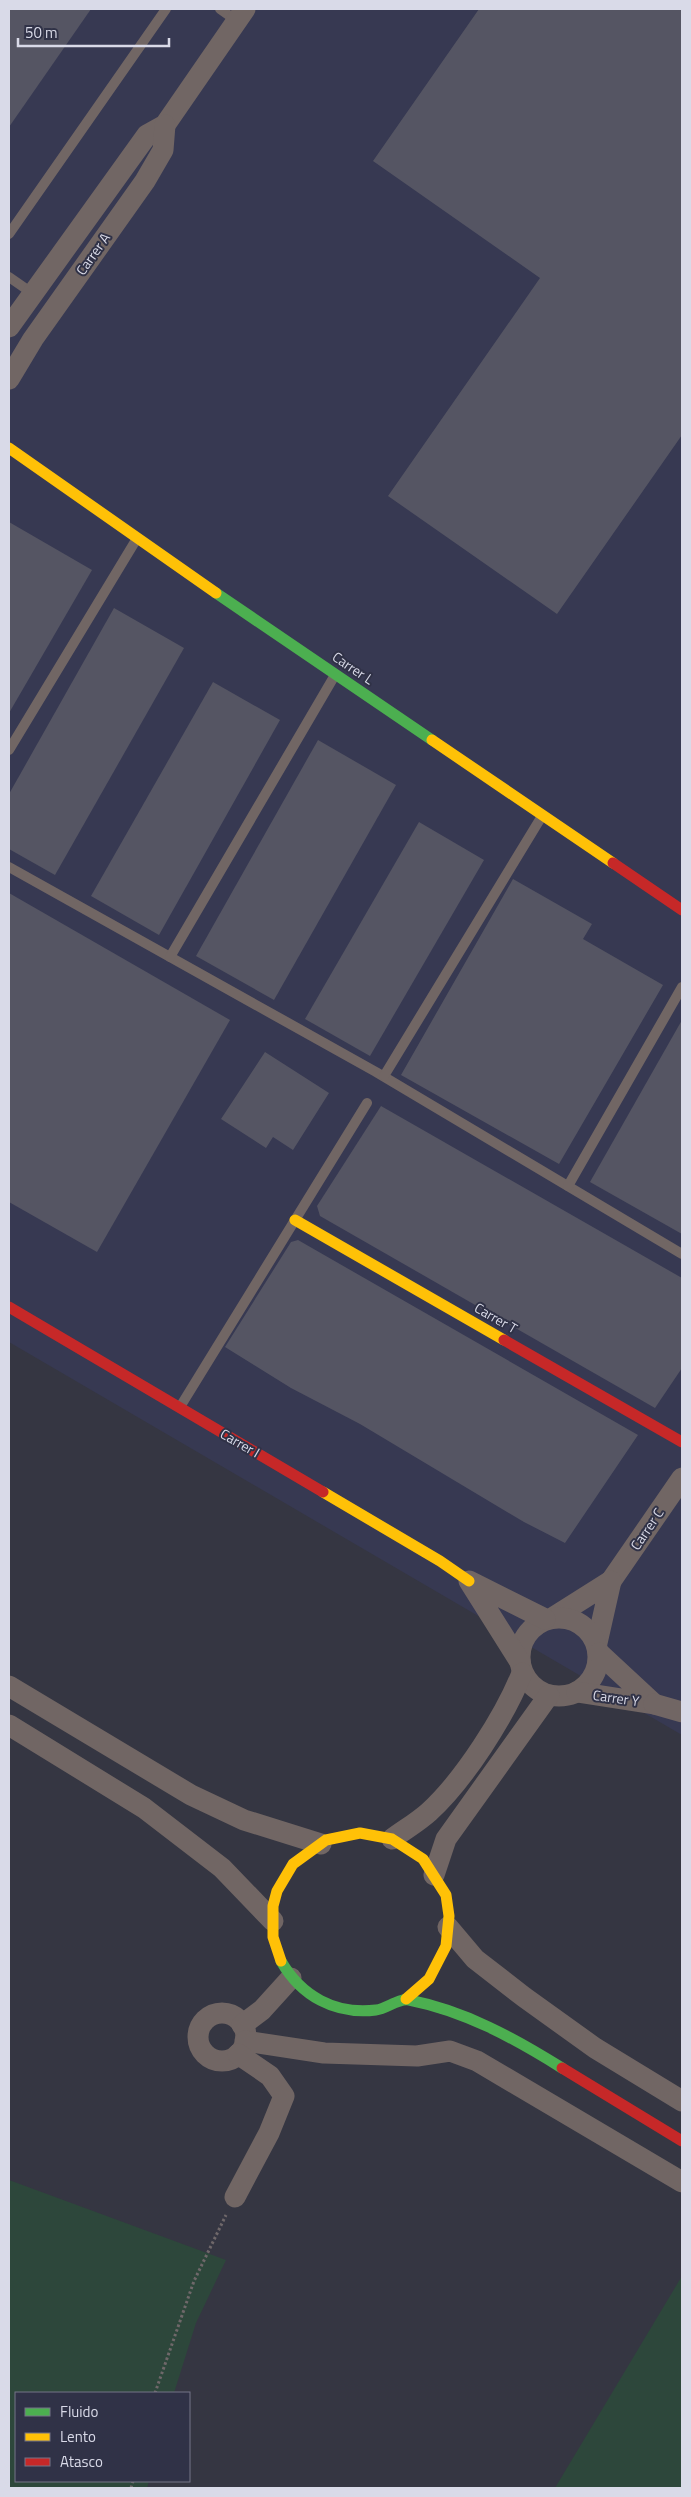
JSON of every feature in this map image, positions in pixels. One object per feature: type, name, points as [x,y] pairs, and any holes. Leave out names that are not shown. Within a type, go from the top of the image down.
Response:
[{"type":"street","name":"Carrer A","points":[[9,327],[147,136],[165,125],[241,15]]},
{"type":"street","name":"Carrer A","points":[[9,380],[39,332],[145,182],[163,150],[165,125]]},
{"type":"street","name":"Carrer L","points":[[9,448],[136,539],[682,910]]},
{"type":"street","name":"Carrer T","points":[[295,1220],[682,1442]]},
{"type":"street","name":"Carrer I","points":[[9,1307],[440,1561],[469,1581],[550,1618]]},
{"type":"street","name":"Carrer C","points":[[598,1648],[611,1581],[682,1478]]},
{"type":"street","name":"Carrer I","points":[[469,1581],[521,1667]]},
{"type":"street","name":"Carrer C","points":[[550,1618],[611,1581]]},
{"type":"street","points":[[392,1838],[429,1812],[453,1786],[496,1724],[521,1667],[523,1640],[531,1628],[550,1618],[577,1621],[588,1629],[598,1648],[598,1666],[588,1684],[577,1692],[559,1697],[536,1690],[521,1667]]},
{"type":"street","name":"Carrer Y","points":[[598,1648],[654,1704]]},
{"type":"street","points":[[9,1686],[191,1795],[244,1820],[321,1844]]},
{"type":"street","name":"Carrer Y","points":[[577,1692],[654,1704],[682,1712]]},
{"type":"street","points":[[434,1875],[446,1839],[549,1695]]},
{"type":"street","points":[[9,1725],[144,1808],[222,1868],[273,1921]]},
{"type":"street","points":[[360,1833],[392,1838],[424,1859],[446,1895],[449,1916],[446,1946],[429,1979],[406,1999],[378,2010],[344,2010],[314,1998],[290,1978],[277,1954],[273,1937],[273,1906],[277,1891],[293,1864],[326,1840],[360,1833]]},
{"type":"street","points":[[448,1927],[476,1960],[524,1997],[595,2048],[682,2101]]},
{"type":"street","points":[[242,2040],[262,2010],[290,1978]]},
{"type":"street","points":[[406,1999],[468,2016],[517,2040],[682,2141]]},
{"type":"street","points":[[242,2040],[334,2054],[417,2056],[450,2051],[477,2060],[682,2182]]},
{"type":"street","points":[[235,2197],[270,2133],[284,2096],[242,2040]]},
{"type":"lane","points":[[9,234],[166,9]]},
{"type":"lane","points":[[220,9],[241,15]]},
{"type":"lane","points":[[9,277],[32,293]]},
{"type":"lane","points":[[9,750],[136,539]]},
{"type":"lane","points":[[170,957],[336,675]]},
{"type":"lane","points":[[384,1076],[542,815]]},
{"type":"lane","points":[[9,868],[384,1076],[682,1254]]},
{"type":"lane","points":[[568,1186],[682,987]]},
{"type":"lane","points":[[179,1407],[367,1103]]},
{"type":"path","points":[[155,2392],[194,2280],[235,2197]]},
{"type":"shaded area","points":[[9,9],[682,9],[682,1735],[9,1342]]},
{"type":"green space","points":[[9,2180],[226,2260],[196,2323],[174,2392],[15,2392],[15,2482],[149,2482],[147,2488],[9,2488]]},
{"type":"green space","points":[[682,2276],[682,2488],[555,2488]]},
{"type":"building","points":[[9,9],[91,9],[9,127]]},
{"type":"building","points":[[479,9],[682,9],[682,435],[557,614],[388,496],[540,278],[373,161]]},
{"type":"building","points":[[9,522],[92,570],[9,713]]},
{"type":"building","points":[[114,608],[184,648],[55,875],[9,849],[9,794]]},
{"type":"building","points":[[213,682],[280,720],[159,935],[91,896]]},
{"type":"building","points":[[318,740],[396,785],[274,1000],[196,956]]},
{"type":"building","points":[[419,822],[484,860],[370,1056],[305,1019]]},
{"type":"building","points":[[513,879],[592,924],[583,939],[663,985],[559,1164],[401,1075]]},
{"type":"building","points":[[9,893],[230,1020],[97,1252],[9,1202]]},
{"type":"building","points":[[682,1020],[682,1234],[590,1182]]},
{"type":"building","points":[[265,1052],[329,1093],[293,1150],[273,1137],[266,1148],[221,1119]]},
{"type":"building","points":[[381,1106],[682,1278],[682,1368],[655,1408],[320,1216],[317,1206]]},
{"type":"building","points":[[298,1240],[638,1435],[565,1543],[524,1522],[360,1424],[291,1388],[225,1347],[291,1242]]},
{"type":"traffic: fast","points":[[216,593],[432,740]]},
{"type":"traffic: fast","points":[[281,1961],[289,1973],[309,1993],[333,2006],[361,2011],[376,2010],[405,2000],[430,2005],[469,2018],[507,2036],[562,2068]]},
{"type":"traffic: slow","points":[[9,448],[216,593]]},
{"type":"traffic: slow","points":[[432,740],[613,863]]},
{"type":"traffic: slow","points":[[295,1220],[504,1340]]},
{"type":"traffic: slow","points":[[323,1492],[440,1561],[469,1581]]},
{"type":"traffic: slow","points":[[281,1961],[273,1937],[273,1906],[277,1891],[293,1864],[326,1840],[360,1833],[392,1839],[423,1859],[446,1895],[449,1916],[446,1946],[429,1979],[406,1999]]},
{"type":"traffic: jam","points":[[613,863],[682,910]]},
{"type":"traffic: jam","points":[[9,1307],[323,1492]]},
{"type":"traffic: jam","points":[[504,1340],[682,1442]]},
{"type":"traffic: jam","points":[[562,2068],[682,2141]]}]
